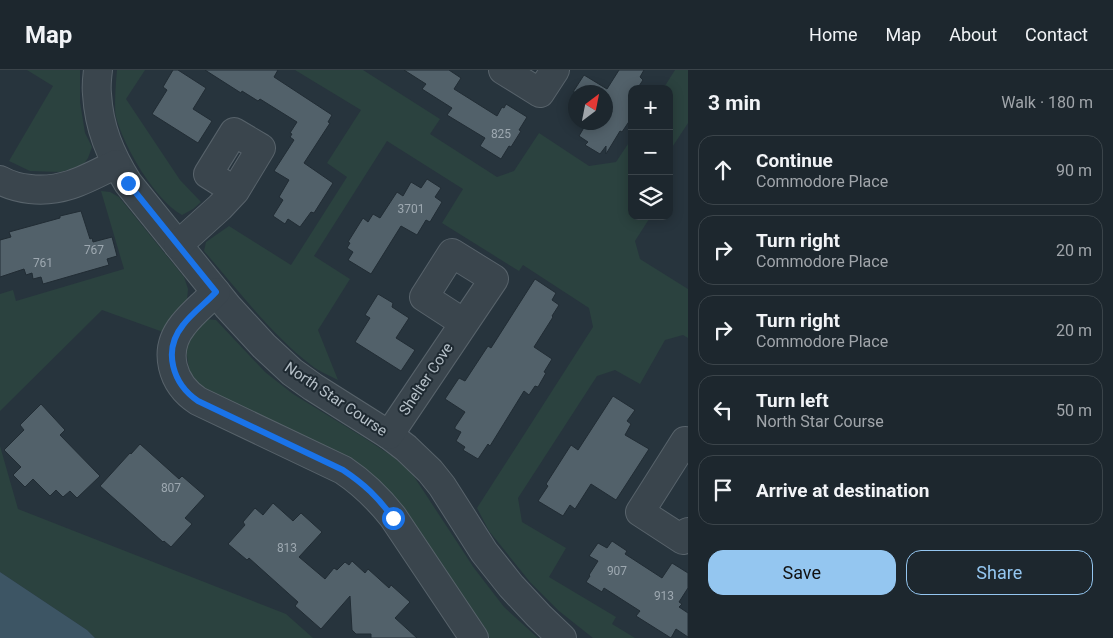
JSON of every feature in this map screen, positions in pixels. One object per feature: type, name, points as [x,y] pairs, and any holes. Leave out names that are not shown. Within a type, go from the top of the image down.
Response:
[{"type":"street","name":"North Star Course","points":[[98,70],[96,93],[100,121],[116,164],[128,183],[228,307],[264,346],[292,372],[389,435],[430,471],[442,486],[484,552],[505,579],[562,638]]},
{"type":"street","points":[[503,70],[540,94],[555,70]]},
{"type":"street","points":[[0,180],[22,188],[40,190],[64,187],[77,183],[116,164]]},
{"type":"street","points":[[178,244],[220,207],[235,191]]},
{"type":"street","points":[[216,292],[183,325],[174,340],[172,355],[174,372],[180,385],[198,401],[343,470],[361,482],[381,501],[474,638]]},
{"type":"street","name":"Shelter Cove","points":[[389,435],[464,323]]},
{"type":"street","points":[[686,538],[640,512],[685,441],[688,442]]},
{"type":"green space","points":[[27,70],[80,70],[80,102],[85,133],[92,147],[83,165],[61,172],[30,171],[9,161],[53,86]]},
{"type":"green space","points":[[117,70],[145,70],[126,99],[180,180],[201,202],[182,215],[161,198],[142,172],[126,143],[115,112]]},
{"type":"green space","points":[[295,70],[363,70],[440,119],[430,134],[497,177],[514,171],[539,133],[589,166],[616,162],[628,144],[628,220],[648,220],[635,241],[640,259],[688,289],[688,338],[683,335],[665,340],[640,384],[615,370],[597,376],[518,498],[522,522],[566,548],[549,577],[616,617],[612,624],[635,638],[593,638],[559,611],[530,582],[489,531],[477,508],[593,327],[589,308],[523,265],[519,271],[442,223],[463,189],[387,141],[314,256],[350,279],[318,330],[338,380],[320,371],[296,353],[255,311],[204,251],[206,242],[229,226],[291,265],[347,177],[327,163],[361,110]]},
{"type":"green space","points":[[675,70],[688,70],[688,123],[673,146],[673,85],[666,85]]},
{"type":"green space","points":[[101,191],[110,192],[119,197],[184,277],[188,289],[187,300],[163,332],[102,310],[0,411],[0,294],[13,290],[16,301],[124,269]]},
{"type":"green space","points":[[206,319],[216,320],[265,372],[293,394],[392,456],[411,472],[474,568],[504,607],[538,638],[490,638],[406,515],[388,491],[370,472],[352,460],[202,389],[190,376],[186,349],[194,331]]},
{"type":"green space","points":[[0,446],[18,509],[286,614],[313,638],[95,638],[87,630],[0,572]]},
{"type":"water","points":[[0,572],[87,630],[95,638],[0,638]]},
{"type":"building","points":[[173,70],[178,70],[206,88],[193,109],[212,121],[198,143],[152,114],[167,90],[163,87]]},
{"type":"building","points":[[205,70],[278,70],[274,77],[332,115],[328,122],[330,123],[304,163],[333,183],[314,213],[311,212],[300,227],[288,219],[285,224],[273,216],[283,200],[279,197],[289,180],[274,171],[294,140],[290,137],[292,134],[290,133],[297,122],[260,99],[258,101],[242,91],[241,93]]},
{"type":"building","points":[[404,70],[449,70],[461,78],[454,89],[497,116],[506,104],[527,117],[519,130],[521,131],[501,159],[480,146],[485,138],[447,115],[452,108],[422,89],[426,84]]},
{"type":"building","points":[[619,70],[644,70],[640,77],[643,80],[640,85],[628,85],[628,123],[622,132],[620,131],[606,154],[606,146],[600,154],[585,145],[588,142],[579,136],[582,130],[613,130],[613,85],[610,85]]},
{"type":"building","points":[[584,75],[600,85],[578,85]]},
{"type":"building","points":[[427,179],[441,188],[435,197],[442,202],[430,222],[426,220],[417,235],[401,226],[371,274],[348,260],[353,252],[347,248],[350,243],[348,242],[363,218],[368,222],[373,214],[380,218],[397,192],[403,196],[411,182],[421,188]]},
{"type":"building","points":[[81,211],[90,239],[92,238],[93,242],[112,237],[117,256],[107,259],[109,265],[43,284],[41,277],[33,279],[32,273],[26,275],[24,269],[0,277],[0,240],[11,237],[9,232]]},
{"type":"building","points":[[535,279],[556,293],[552,300],[559,305],[534,347],[552,359],[538,387],[535,386],[529,395],[524,391],[490,446],[488,444],[478,459],[463,450],[465,447],[456,441],[461,432],[455,429],[455,427],[465,412],[445,399],[459,378],[465,381],[488,346],[491,348]]},
{"type":"building","points":[[378,294],[393,303],[392,307],[409,318],[396,338],[415,350],[401,371],[355,342],[370,318],[365,315]]},
{"type":"building","points":[[613,396],[635,410],[627,421],[631,424],[625,435],[649,449],[616,500],[591,484],[575,509],[570,505],[563,516],[538,501],[548,486],[546,484],[571,445],[578,450]]},
{"type":"building","points":[[41,404],[65,430],[60,435],[100,476],[77,498],[70,491],[63,497],[56,490],[50,496],[33,479],[25,487],[13,475],[21,467],[4,450],[24,430],[20,425]]},
{"type":"building","points":[[140,444],[179,479],[182,476],[205,496],[185,518],[192,524],[171,547],[100,486]]},
{"type":"building","points":[[273,503],[293,521],[301,513],[322,532],[299,557],[325,579],[334,568],[337,570],[345,562],[349,565],[352,561],[365,573],[368,569],[389,588],[391,585],[410,602],[395,618],[417,638],[371,638],[371,634],[356,634],[352,630],[350,596],[321,629],[295,606],[298,602],[249,558],[247,560],[228,544],[245,525],[243,522],[255,508],[263,515]]},
{"type":"building","points":[[612,541],[627,551],[625,554],[662,578],[672,563],[688,573],[688,588],[679,602],[682,604],[679,607],[688,613],[688,637],[676,629],[671,638],[636,616],[640,611],[604,588],[602,592],[586,582],[598,561],[589,556],[598,543],[607,548]]},
{"type":"route","points":[[128,183],[216,292],[183,325],[174,340],[172,355],[174,372],[180,385],[198,401],[343,470],[361,482],[381,501],[393,518]]}]
